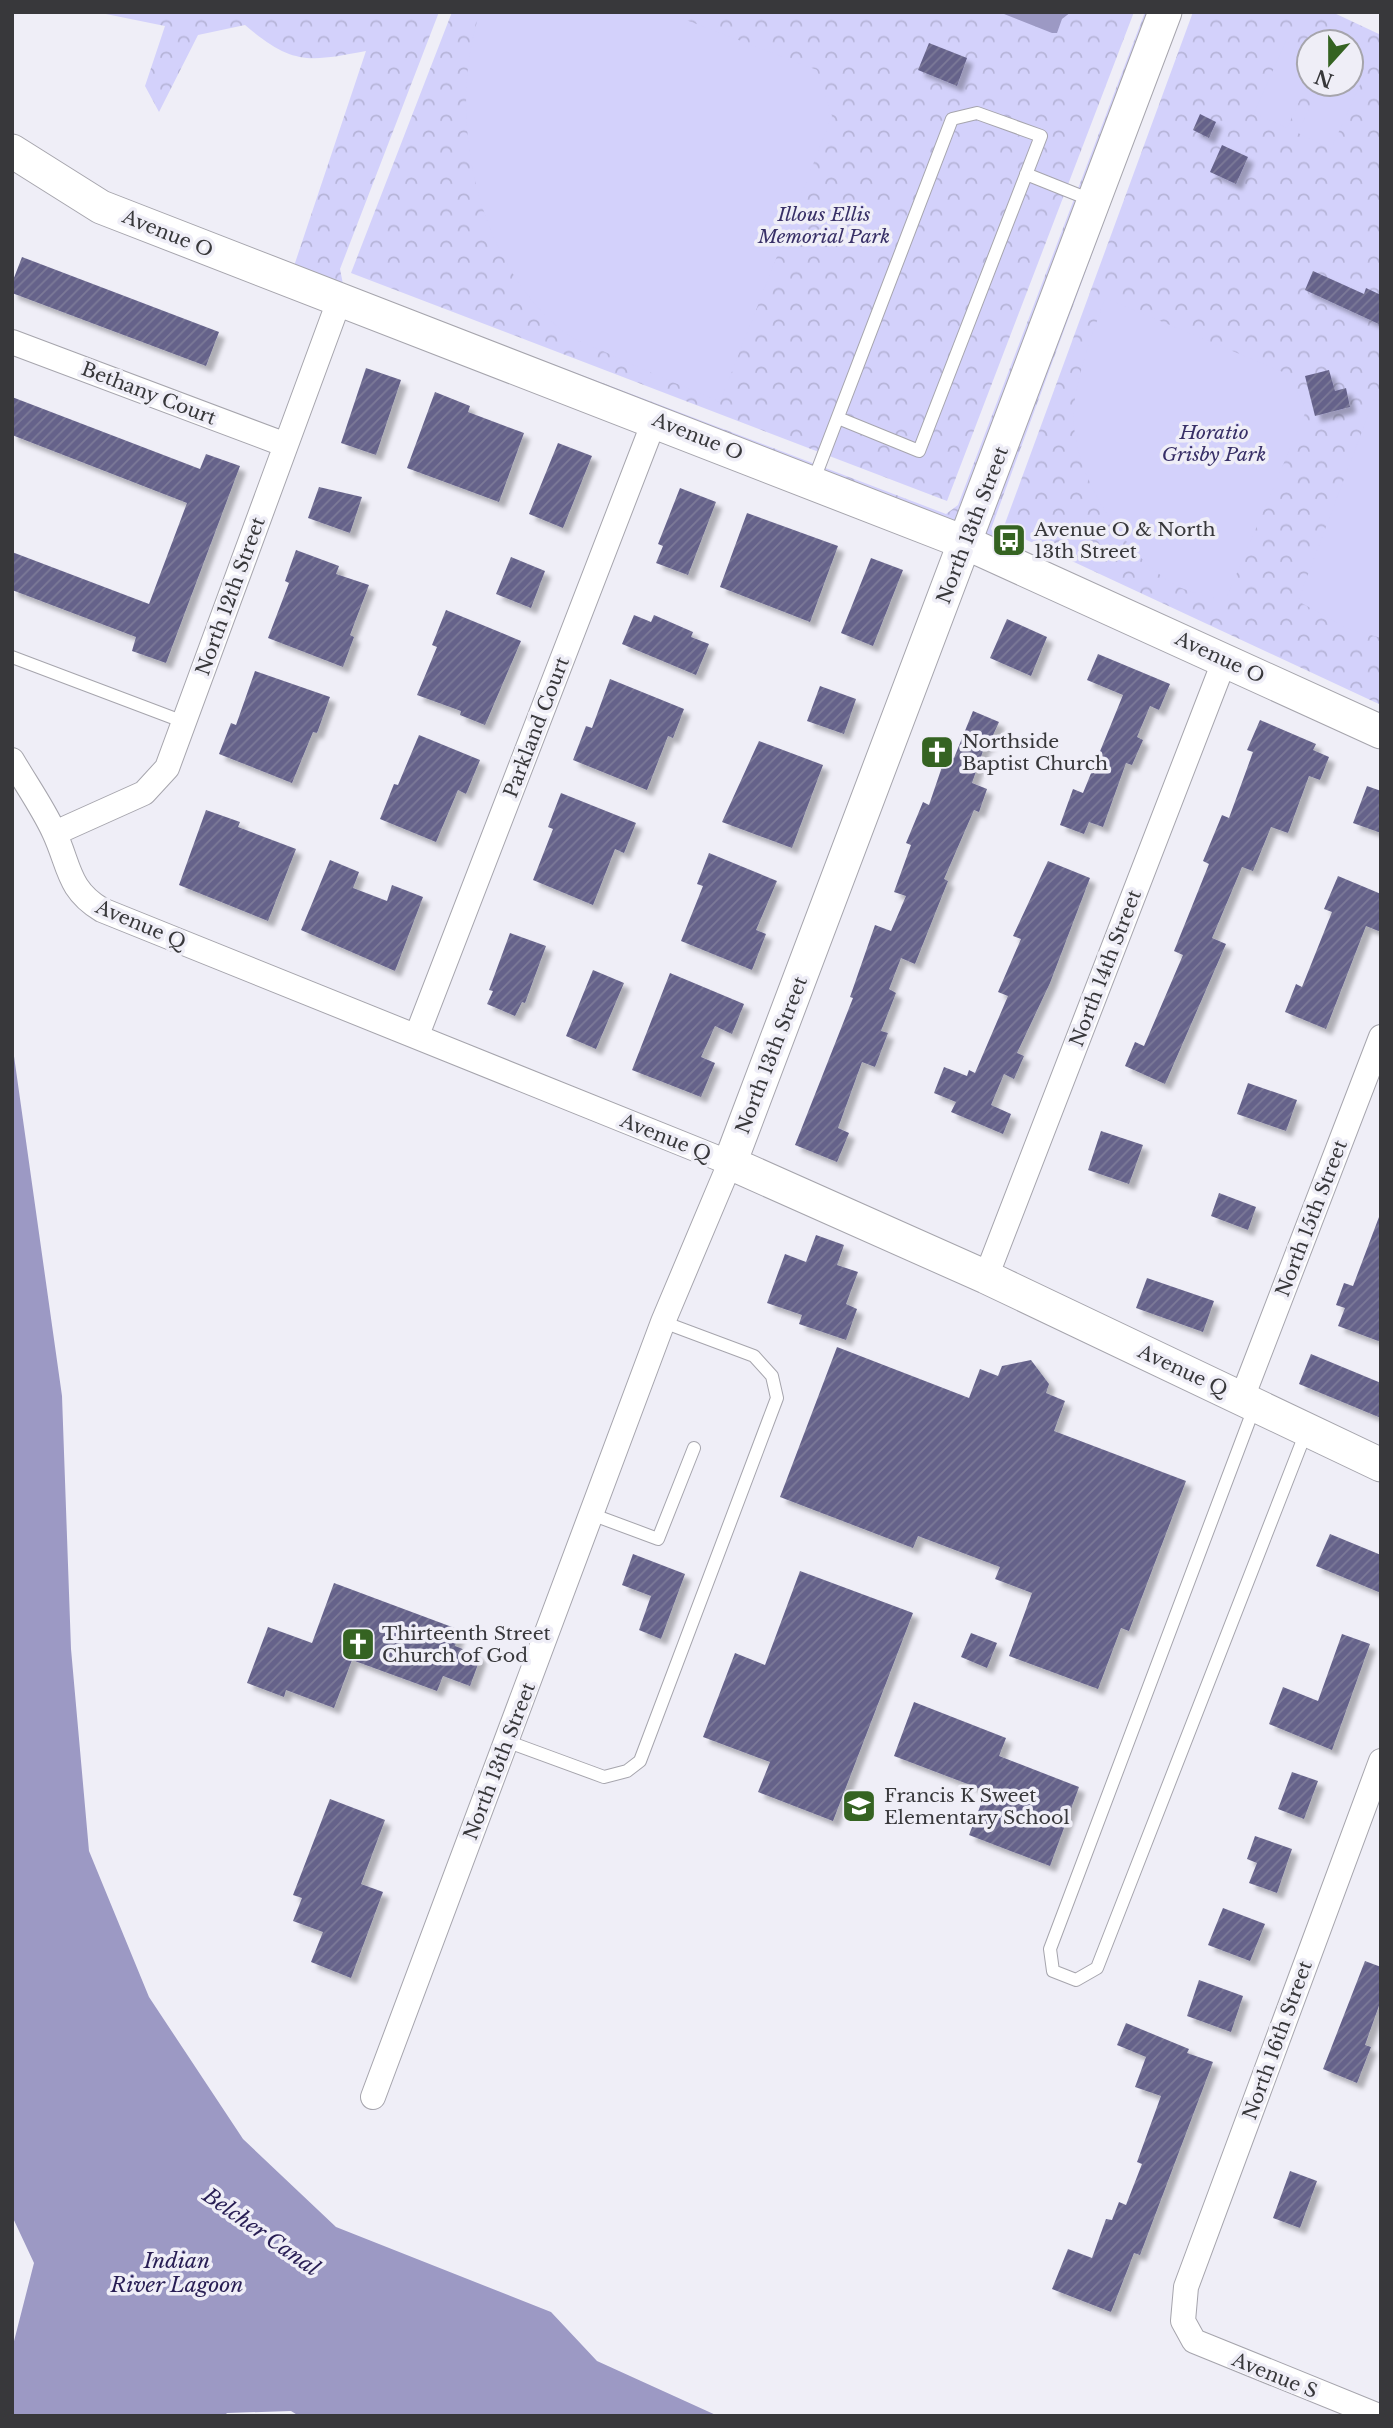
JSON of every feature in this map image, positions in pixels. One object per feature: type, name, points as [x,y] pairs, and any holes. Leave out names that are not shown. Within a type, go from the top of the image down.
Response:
[{"type":"street","name":"North 13th Street","points":[[373,2097],[663,1322],[730,1163],[1165,12]]},
{"type":"street","name":"Avenue O","points":[[12,151],[101,206],[339,301],[655,419],[966,543],[1381,732]]},
{"type":"street","name":"North 12th Street","points":[[55,833],[144,793],[167,768],[339,301]]},
{"type":"street","name":"Bethany Court","points":[[12,342],[286,445]]},
{"type":"street","name":"Parkland Court","points":[[417,1035],[655,419]]},
{"type":"street","name":"North 14th Street","points":[[986,1277],[1225,659]]},
{"type":"street","name":"Avenue Q","points":[[12,760],[55,833],[72,883],[83,899],[102,910],[730,1163],[986,1277],[1381,1465]]},
{"type":"street","name":"North 15th Street","points":[[1248,1401],[1381,1037]]},
{"type":"street","name":"North 16th Street","points":[[1183,2321],[1186,2287],[1381,1761]]},
{"type":"street","name":"Avenue S","points":[[1183,2321],[1194,2341],[1379,2416]]},
{"type":"lane","points":[[813,482],[951,119],[978,113],[1041,136],[919,451],[838,418]]},
{"type":"lane","points":[[1026,174],[1094,202]]},
{"type":"lane","points":[[12,657],[184,722]]},
{"type":"lane","points":[[506,1741],[604,1777],[627,1770],[640,1760],[777,1398],[772,1376],[754,1356],[663,1322]]},
{"type":"lane","points":[[1248,1401],[1050,1949],[1053,1971],[1076,1980],[1097,1968],[1307,1428]]},
{"type":"lane","points":[[592,1514],[658,1539],[694,1448]]},
{"type":"green space","points":[[96,12],[439,12],[340,269],[343,284],[946,514],[958,505],[1145,12],[1152,12],[960,526],[293,269],[366,51],[329,57],[301,57],[276,47],[245,25],[198,35],[159,112],[145,86],[165,26]]},
{"type":"green space","name":"Illous Ellis Memorial Park","points":[[452,12],[1134,12],[947,501],[351,273]]},
{"type":"green space","points":[[480,12],[665,12],[817,70],[832,116],[720,402],[569,336],[535,304],[510,268],[490,229],[476,186],[468,141],[466,96],[470,53]]},
{"type":"green space","points":[[1181,12],[991,529],[998,541],[981,535]]},
{"type":"green space","name":"Horatio Grisby Park","points":[[1193,12],[1332,12],[1381,35],[1381,705],[1003,529]]},
{"type":"green space","points":[[1286,41],[1295,45],[1295,98],[1301,98],[1287,128],[1254,113]]},
{"type":"green space","points":[[1314,98],[1354,98],[1331,149],[1298,133]]},
{"type":"green space","points":[[1105,298],[1290,375],[1306,411],[1225,601],[1179,587],[1159,574],[1120,533],[1090,482],[1074,429],[1074,405],[1083,364]]},
{"type":"green space","points":[[1378,389],[1381,389],[1381,638],[1346,628],[1298,601]]},
{"type":"water","points":[[999,12],[1071,12],[1062,19],[1057,33],[1052,33]]},
{"type":"water","name":"Indian River Lagoon","points":[[12,1042],[62,1396],[71,1649],[89,1851],[149,1997],[243,2139],[336,2227],[551,2312],[597,2361],[718,2416],[299,2416],[291,2411],[227,2413],[224,2416],[13,2416],[12,2349],[34,2263],[12,2216]]},
{"type":"building","points":[[929,43],[967,58],[957,86],[918,70]]},
{"type":"building","points":[[1200,114],[1216,122],[1209,138],[1193,130]]},
{"type":"building","points":[[1222,145],[1248,157],[1236,184],[1210,172]]},
{"type":"building","points":[[22,257],[219,332],[206,366],[12,293],[12,283]]},
{"type":"building","points":[[1313,271],[1364,294],[1366,288],[1381,295],[1381,325],[1305,290]]},
{"type":"building","points":[[366,368],[401,380],[376,455],[341,443]]},
{"type":"building","points":[[1329,370],[1335,391],[1346,388],[1350,407],[1315,416],[1305,376]]},
{"type":"building","points":[[435,392],[470,406],[468,412],[524,433],[499,502],[407,468]]},
{"type":"building","points":[[12,397],[200,469],[206,454],[240,466],[166,663],[132,651],[136,637],[12,590],[12,552],[149,604],[187,503],[12,435]]},
{"type":"building","points":[[558,443],[592,456],[563,528],[529,514]]},
{"type":"building","points":[[319,487],[362,497],[350,533],[308,518]]},
{"type":"building","points":[[680,488],[716,502],[688,575],[656,563],[663,546],[658,544]]},
{"type":"building","points":[[747,513],[838,546],[810,622],[720,587]]},
{"type":"building","points":[[296,550],[339,566],[336,574],[369,585],[350,635],[354,637],[343,667],[268,638],[289,583],[285,581]]},
{"type":"building","points":[[511,557],[545,571],[531,608],[496,594]]},
{"type":"building","points":[[871,558],[903,570],[873,646],[841,633]]},
{"type":"building","points":[[446,610],[521,641],[485,725],[460,715],[461,711],[417,695],[437,647],[432,645]]},
{"type":"building","points":[[634,615],[651,622],[654,615],[693,632],[691,637],[709,644],[696,675],[622,644]]},
{"type":"building","points":[[1007,619],[1047,637],[1031,676],[990,658]]},
{"type":"building","points":[[1098,654],[1170,684],[1159,710],[1150,706],[1137,737],[1143,740],[1132,765],[1126,763],[1103,827],[1089,822],[1084,834],[1060,825],[1073,789],[1083,793],[1123,695],[1087,680]]},
{"type":"building","points":[[255,671],[330,697],[317,733],[313,732],[292,783],[219,754],[231,723],[236,725]]},
{"type":"building","points":[[610,679],[684,709],[673,738],[668,736],[647,790],[573,760],[586,726],[592,728]]},
{"type":"building","points":[[820,686],[856,699],[844,734],[807,721]]},
{"type":"building","points":[[973,711],[999,722],[988,746],[985,745],[972,783],[987,789],[979,812],[974,810],[944,879],[948,881],[915,964],[901,958],[889,989],[896,993],[881,1031],[888,1033],[875,1067],[862,1062],[838,1128],[849,1133],[837,1162],[795,1145],[853,998],[850,997],[875,925],[891,931],[906,896],[894,892],[911,845],[906,843],[923,802],[929,805],[946,755],[954,758]]},
{"type":"building","points":[[1260,720],[1316,744],[1313,750],[1329,757],[1320,780],[1309,776],[1288,833],[1271,827],[1253,871],[1242,867],[1212,938],[1226,944],[1165,1084],[1125,1066],[1135,1042],[1144,1046],[1183,955],[1174,951],[1209,864],[1203,861],[1222,815],[1229,818],[1253,752],[1247,750]]},
{"type":"building","points":[[419,735],[480,760],[466,794],[458,790],[436,842],[380,819]]},
{"type":"building","points":[[759,741],[823,765],[792,848],[722,822]]},
{"type":"building","points":[[1367,786],[1381,791],[1381,833],[1353,823]]},
{"type":"building","points":[[561,793],[636,823],[624,853],[615,849],[593,905],[533,880],[553,829],[548,827]]},
{"type":"building","points":[[206,810],[240,822],[238,827],[296,849],[268,921],[179,885]]},
{"type":"building","points":[[709,853],[777,881],[756,930],[766,934],[752,970],[681,941],[703,886],[697,884]]},
{"type":"building","points":[[330,860],[359,872],[353,888],[387,901],[392,885],[423,897],[395,971],[301,930]]},
{"type":"building","points":[[1048,861],[1090,878],[1050,983],[1017,1053],[1024,1056],[1014,1079],[1004,1074],[991,1105],[1011,1114],[1003,1134],[951,1112],[956,1102],[934,1093],[944,1067],[967,1076],[969,1070],[975,1073],[1008,996],[998,992],[1021,939],[1013,936]]},
{"type":"building","points":[[1338,876],[1381,894],[1381,932],[1366,926],[1326,1029],[1285,1012],[1296,984],[1302,987],[1332,912],[1324,909]]},
{"type":"building","points":[[510,933],[546,946],[525,1003],[522,1002],[515,1016],[487,1004],[493,991],[489,990]]},
{"type":"building","points":[[593,970],[624,983],[596,1049],[566,1036]]},
{"type":"building","points":[[670,973],[744,1004],[732,1034],[715,1026],[701,1057],[715,1063],[701,1097],[632,1070]]},
{"type":"building","points":[[1248,1083],[1297,1100],[1286,1131],[1237,1114]]},
{"type":"building","points":[[1101,1131],[1143,1145],[1129,1184],[1088,1170]]},
{"type":"building","points":[[1219,1193],[1256,1207],[1248,1230],[1211,1216]]},
{"type":"building","points":[[1379,1217],[1381,1342],[1338,1326],[1345,1308],[1336,1305],[1344,1283],[1353,1286]]},
{"type":"building","points":[[816,1235],[844,1245],[837,1265],[858,1272],[846,1304],[857,1309],[846,1340],[799,1324],[802,1315],[767,1303],[785,1254],[806,1262]]},
{"type":"building","points":[[1147,1278],[1214,1301],[1203,1332],[1136,1308]]},
{"type":"building","points":[[837,1347],[969,1398],[980,1369],[998,1376],[1002,1366],[1031,1360],[1049,1384],[1046,1393],[1065,1401],[1054,1431],[1186,1481],[1129,1631],[1121,1628],[1098,1689],[1009,1656],[1032,1593],[995,1579],[1000,1567],[918,1536],[913,1548],[780,1497]]},
{"type":"building","points":[[1311,1354],[1381,1383],[1381,1418],[1299,1384]]},
{"type":"building","points":[[1330,1534],[1381,1555],[1381,1593],[1316,1566]]},
{"type":"building","points":[[633,1554],[685,1574],[661,1639],[639,1630],[651,1596],[622,1585]]},
{"type":"building","points":[[800,1571],[913,1613],[833,1821],[758,1792],[770,1762],[703,1737],[735,1653],[765,1665]]},
{"type":"building","name":"Thirteenth Street Church of God","points":[[334,1583],[460,1630],[455,1646],[481,1656],[470,1686],[443,1676],[437,1691],[352,1660],[334,1708],[286,1690],[284,1697],[247,1683],[268,1627],[312,1643]]},
{"type":"building","points":[[971,1633],[997,1643],[987,1668],[961,1657]]},
{"type":"building","points":[[1342,1634],[1370,1644],[1332,1750],[1269,1724],[1283,1687],[1318,1701]]},
{"type":"building","points":[[914,1702],[1006,1738],[999,1756],[1079,1787],[1050,1866],[969,1835],[986,1791],[894,1756]]},
{"type":"building","points":[[1292,1772],[1318,1781],[1304,1819],[1278,1809]]},
{"type":"building","points":[[330,1799],[385,1820],[361,1884],[383,1892],[351,1978],[311,1962],[323,1932],[293,1921],[302,1898],[293,1895]]},
{"type":"building","points":[[1255,1836],[1292,1849],[1277,1893],[1249,1883],[1257,1863],[1247,1859]]},
{"type":"building","points":[[1223,1908],[1265,1924],[1250,1961],[1208,1945]]},
{"type":"building","points":[[1365,1961],[1381,1967],[1381,2000],[1365,2045],[1371,2047],[1357,2083],[1323,2069]]},
{"type":"building","points":[[1199,1980],[1243,1996],[1231,2032],[1187,2016]]},
{"type":"building","points":[[1126,2023],[1189,2049],[1187,2053],[1213,2062],[1140,2255],[1134,2253],[1111,2312],[1052,2289],[1068,2249],[1092,2258],[1106,2219],[1112,2220],[1119,2202],[1126,2205],[1142,2164],[1137,2162],[1161,2096],[1135,2087],[1146,2057],[1117,2045]]},
{"type":"building","points":[[1290,2171],[1317,2181],[1300,2228],[1273,2218]]},
{"type":"place","name":"Avenue O & North 13th Street","points":[[1009,540]]},
{"type":"place","name":"Northside Baptist Church","points":[[937,752]]},
{"type":"place","name":"Thirteenth Street Church of God","points":[[358,1644]]},
{"type":"place","name":"Francis K Sweet Elementary School","points":[[859,1806]]},
{"type":"water label","name":"Belcher Canal","points":[[261,2232]]}]
